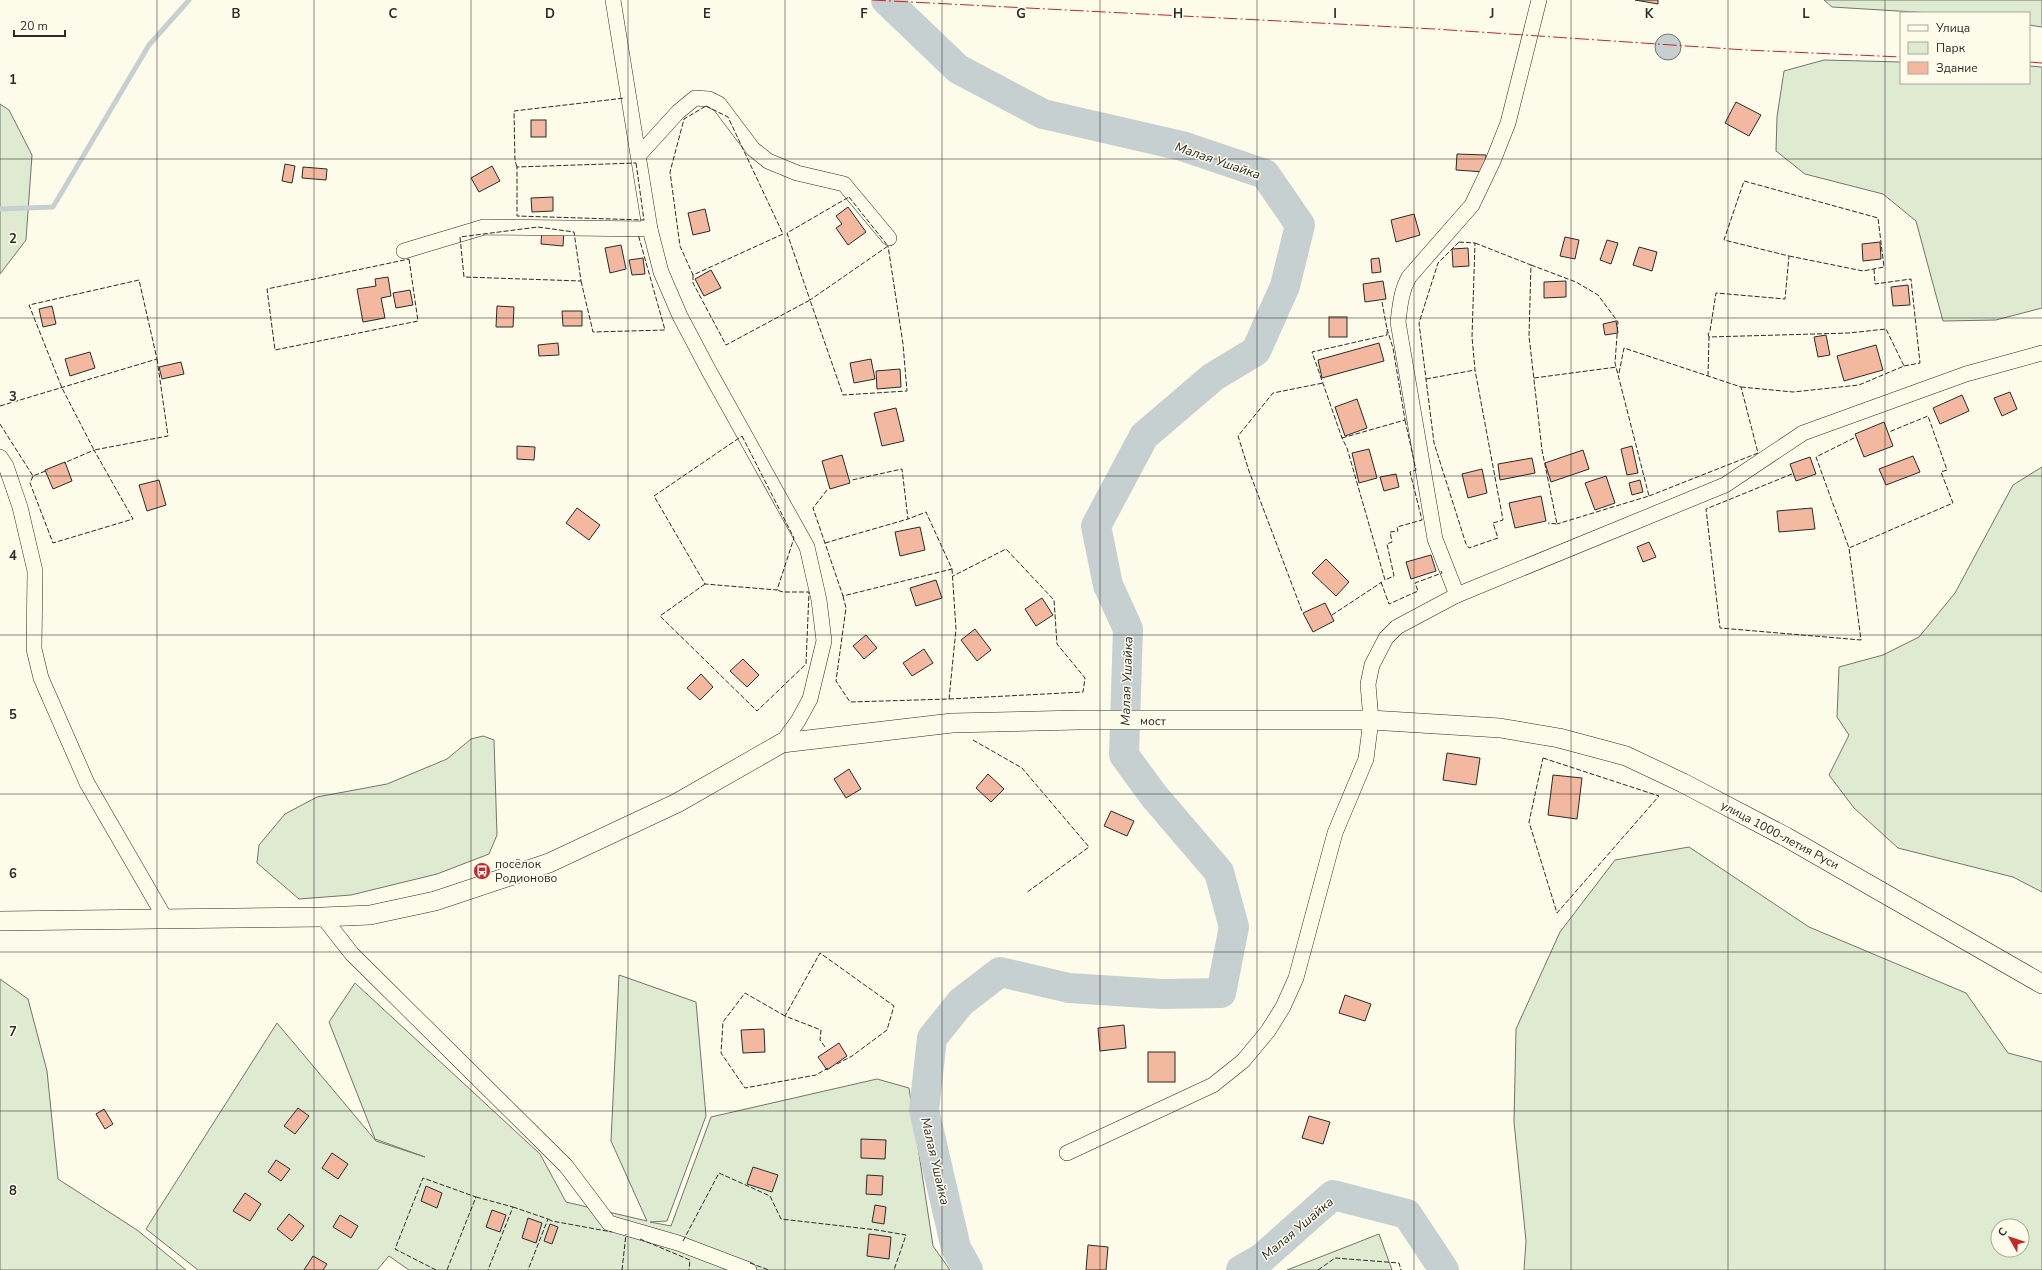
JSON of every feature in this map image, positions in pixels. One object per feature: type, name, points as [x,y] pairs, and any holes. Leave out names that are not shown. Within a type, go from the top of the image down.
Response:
[{"type":"street","points":[[0,921],[48,922],[165,918],[323,917],[370,915],[434,901],[549,863],[677,803],[782,743],[798,721],[810,699],[824,641],[819,600],[807,547],[680,316],[661,272],[650,229],[613,0]]},
{"type":"street","points":[[1457,596],[1435,539],[1398,322],[1400,300],[1403,287],[1409,277],[1472,205],[1493,161],[1508,123],[1539,0]]},
{"type":"street","points":[[639,155],[678,112],[695,98],[709,99],[719,104],[753,149],[768,161],[797,173],[844,184],[889,238]]},
{"type":"street","points":[[404,251],[484,227],[650,229]]},
{"type":"street","points":[[1067,1153],[1213,1085],[1243,1061],[1268,1031],[1283,1007],[1296,978],[1335,834],[1366,759],[1371,720],[1368,684],[1372,665],[1386,638],[1397,628],[1457,596],[1725,485],[1803,433],[1966,374],[2042,353]]},
{"type":"street","points":[[0,456],[6,466],[20,507],[35,571],[34,649],[40,678],[87,784],[165,918]]},
{"type":"street","name":"мост","points":[[782,743],[952,723],[1078,720],[1371,720]]},
{"type":"street","name":"улица 1000-летия Руси","points":[[1371,720],[1500,728],[1559,738],[1626,756],[1683,782],[1853,874],[2042,984]]},
{"type":"street","points":[[323,917],[352,954],[566,1166],[609,1223],[678,1243],[749,1270]]},
{"type":"green space","points":[[1824,0],[2042,0],[2042,27],[2030,25],[2030,12],[1914,12],[1832,7]]},
{"type":"green space","points":[[1824,60],[1900,62],[1900,84],[2030,84],[2030,66],[2042,67],[2042,308],[1996,320],[1943,321],[1916,221],[1883,194],[1805,174],[1776,151],[1777,117],[1784,71]]},
{"type":"green space","points":[[0,104],[9,110],[32,155],[26,240],[0,274]]},
{"type":"green space","points":[[2042,467],[2042,892],[2013,877],[1898,848],[1854,808],[1829,775],[1849,735],[1837,717],[1839,667],[1883,655],[1919,637],[1955,593],[2013,485]]},
{"type":"green space","points":[[483,736],[494,740],[497,835],[489,854],[437,874],[351,895],[299,899],[257,863],[259,845],[285,814],[317,797],[387,784],[447,759],[471,739]]},
{"type":"green space","points":[[1689,847],[1809,927],[1966,993],[2008,1053],[2042,1062],[2042,1270],[1524,1270],[1526,1241],[1514,1122],[1516,1029],[1560,932],[1615,860]]},
{"type":"green space","points":[[619,975],[696,1002],[706,1116],[667,1221],[650,1222],[671,1226],[711,1117],[877,1079],[909,1088],[933,1246],[950,1270],[409,1270],[389,1256],[377,1270],[198,1270],[146,1229],[277,1023],[376,1141],[425,1157],[375,1139],[329,1022],[355,983],[540,1154],[566,1202],[647,1221],[611,1141]]},
{"type":"green space","points":[[0,979],[28,999],[47,1071],[58,1179],[137,1230],[186,1270],[0,1270]]},
{"type":"green space","points":[[1379,1234],[1392,1270],[1287,1270]]},
{"type":"shaded area","points":[[1668,34],[1677,38],[1681,47],[1677,56],[1668,60],[1659,56],[1655,47],[1659,38]]},
{"type":"building","points":[[1635,0],[1658,0],[1658,4]]},
{"type":"building","points":[[1736,102],[1761,115],[1749,136],[1725,123]]},
{"type":"building","points":[[531,120],[546,120],[546,137],[531,137]]},
{"type":"building","points":[[1457,154],[1486,155],[1485,172],[1456,170]]},
{"type":"building","points":[[285,164],[295,166],[292,183],[282,181]]},
{"type":"building","points":[[492,166],[500,181],[479,192],[471,178]]},
{"type":"building","points":[[303,167],[327,169],[326,180],[302,178]]},
{"type":"building","points":[[553,197],[553,211],[532,212],[531,198]]},
{"type":"building","points":[[848,207],[866,232],[848,245],[836,228],[842,224],[836,216]]},
{"type":"building","points":[[705,209],[710,231],[693,235],[688,213]]},
{"type":"building","points":[[1414,214],[1420,235],[1396,242],[1391,220]]},
{"type":"building","points":[[542,227],[564,229],[563,246],[541,244]]},
{"type":"building","points":[[1565,237],[1579,240],[1575,259],[1560,256]]},
{"type":"building","points":[[1607,240],[1618,243],[1611,264],[1600,260]]},
{"type":"building","points":[[1880,242],[1881,259],[1863,261],[1862,244]]},
{"type":"building","points":[[621,245],[626,269],[610,273],[605,248]]},
{"type":"building","points":[[1639,247],[1657,252],[1652,271],[1633,265]]},
{"type":"building","points":[[1468,248],[1469,266],[1453,267],[1452,249]]},
{"type":"building","points":[[643,258],[645,274],[632,275],[629,260]]},
{"type":"building","points":[[1379,258],[1381,272],[1372,273],[1371,259]]},
{"type":"building","points":[[711,270],[721,288],[704,296],[695,279]]},
{"type":"building","points":[[388,277],[391,296],[381,298],[385,318],[363,322],[357,289],[376,286],[375,279]]},
{"type":"building","points":[[1383,281],[1386,299],[1365,302],[1363,284]]},
{"type":"building","points":[[1566,281],[1566,297],[1544,298],[1544,282]]},
{"type":"building","points":[[1908,285],[1910,305],[1893,306],[1891,287]]},
{"type":"building","points":[[410,290],[413,305],[396,308],[393,293]]},
{"type":"building","points":[[52,306],[56,324],[43,327],[39,309]]},
{"type":"building","points":[[497,306],[514,307],[513,327],[496,327]]},
{"type":"building","points":[[562,311],[582,311],[582,326],[563,326]]},
{"type":"building","points":[[1329,317],[1347,317],[1347,337],[1329,337]]},
{"type":"building","points":[[1616,321],[1618,333],[1605,335],[1603,324]]},
{"type":"building","points":[[1826,335],[1830,355],[1818,357],[1814,337]]},
{"type":"building","points":[[558,343],[559,355],[539,356],[538,345]]},
{"type":"building","points":[[1379,343],[1384,361],[1322,378],[1318,360]]},
{"type":"building","points":[[1876,345],[1883,370],[1844,381],[1837,356]]},
{"type":"building","points":[[90,352],[95,368],[70,376],[65,359]]},
{"type":"building","points":[[871,359],[875,379],[854,383],[850,363]]},
{"type":"building","points":[[181,362],[184,374],[162,379],[159,367]]},
{"type":"building","points":[[900,369],[901,387],[877,389],[876,371]]},
{"type":"building","points":[[2010,392],[2017,409],[2002,416],[1994,398]]},
{"type":"building","points":[[1962,395],[1969,411],[1940,424],[1933,408]]},
{"type":"building","points":[[1357,399],[1367,428],[1345,436],[1335,407]]},
{"type":"building","points":[[896,408],[904,441],[882,446],[874,413]]},
{"type":"building","points":[[1884,422],[1893,446],[1864,457],[1855,434]]},
{"type":"building","points":[[517,446],[535,447],[534,460],[517,459]]},
{"type":"building","points":[[1632,446],[1638,473],[1627,475],[1621,449]]},
{"type":"building","points":[[1369,449],[1377,478],[1359,483],[1352,453]]},
{"type":"building","points":[[1583,450],[1589,469],[1551,482],[1545,463]]},
{"type":"building","points":[[842,455],[850,483],[830,489],[822,461]]},
{"type":"building","points":[[1913,456],[1920,472],[1886,485],[1879,469]]},
{"type":"building","points":[[1810,457],[1816,474],[1796,481],[1790,464]]},
{"type":"building","points":[[1532,458],[1535,473],[1500,480],[1498,464]]},
{"type":"building","points":[[65,462],[72,481],[53,489],[45,470]]},
{"type":"building","points":[[1482,469],[1487,493],[1468,498],[1462,474]]},
{"type":"building","points":[[1396,474],[1399,487],[1384,491],[1380,477]]},
{"type":"building","points":[[1606,476],[1615,503],[1595,510],[1585,483]]},
{"type":"building","points":[[159,480],[166,505],[147,511],[139,485]]},
{"type":"building","points":[[1640,480],[1643,492],[1632,495],[1629,483]]},
{"type":"building","points":[[1541,496],[1546,521],[1515,528],[1509,503]]},
{"type":"building","points":[[577,508],[600,525],[589,540],[566,523]]},
{"type":"building","points":[[1812,508],[1815,529],[1779,532],[1777,511]]},
{"type":"building","points":[[920,527],[925,550],[900,556],[895,532]]},
{"type":"building","points":[[1649,542],[1656,557],[1643,562],[1637,547]]},
{"type":"building","points":[[1431,555],[1436,571],[1411,579],[1406,562]]},
{"type":"building","points":[[1326,559],[1349,582],[1336,596],[1312,573]]},
{"type":"building","points":[[936,580],[942,598],[916,606],[910,588]]},
{"type":"building","points":[[1042,598],[1053,615],[1036,626],[1025,609]]},
{"type":"building","points":[[1325,603],[1334,621],[1313,632],[1303,613]]},
{"type":"building","points":[[975,629],[991,650],[977,661],[961,640]]},
{"type":"building","points":[[866,635],[877,648],[864,659],[853,646]]},
{"type":"building","points":[[924,649],[933,663],[912,676],[903,663]]},
{"type":"building","points":[[743,659],[759,675],[747,687],[730,671]]},
{"type":"building","points":[[701,674],[713,687],[700,700],[687,688]]},
{"type":"building","points":[[1447,753],[1480,758],[1476,785],[1443,780]]},
{"type":"building","points":[[849,769],[861,789],[846,798],[834,779]]},
{"type":"building","points":[[988,774],[1004,789],[991,802],[976,788]]},
{"type":"building","points":[[1553,775],[1582,778],[1577,819],[1548,815]]},
{"type":"building","points":[[1111,811],[1134,821],[1127,836],[1104,826]]},
{"type":"building","points":[[1345,995],[1371,1004],[1365,1021],[1339,1013]]},
{"type":"building","points":[[1124,1025],[1126,1048],[1100,1051],[1098,1028]]},
{"type":"building","points":[[764,1029],[765,1052],[743,1053],[741,1030]]},
{"type":"building","points":[[839,1043],[847,1056],[827,1070],[818,1057]]},
{"type":"building","points":[[1148,1052],[1175,1052],[1175,1082],[1148,1082]]},
{"type":"building","points":[[298,1108],[309,1116],[295,1134],[284,1126]]},
{"type":"building","points":[[104,1109],[113,1124],[105,1129],[96,1114]]},
{"type":"building","points":[[1309,1116],[1330,1122],[1323,1144],[1302,1138]]},
{"type":"building","points":[[861,1139],[886,1140],[885,1159],[861,1158]]},
{"type":"building","points":[[332,1153],[348,1164],[338,1179],[322,1168]]},
{"type":"building","points":[[276,1160],[290,1169],[281,1181],[268,1172]]},
{"type":"building","points":[[753,1167],[778,1175],[772,1192],[747,1184]]},
{"type":"building","points":[[867,1175],[883,1176],[882,1195],[866,1194]]},
{"type":"building","points":[[426,1186],[442,1193],[437,1208],[421,1201]]},
{"type":"building","points":[[245,1193],[261,1204],[250,1221],[233,1211]]},
{"type":"building","points":[[875,1205],[886,1207],[884,1224],[872,1222]]},
{"type":"building","points":[[492,1210],[506,1215],[500,1232],[486,1227]]},
{"type":"building","points":[[289,1214],[304,1226],[292,1241],[277,1229]]},
{"type":"building","points":[[340,1215],[358,1226],[351,1238],[333,1227]]},
{"type":"building","points":[[528,1218],[542,1223],[536,1243],[522,1238]]},
{"type":"building","points":[[550,1224],[558,1227],[552,1244],[544,1241]]},
{"type":"building","points":[[869,1234],[891,1237],[889,1259],[867,1256]]},
{"type":"building","points":[[1088,1245],[1108,1247],[1106,1270],[1086,1270]]},
{"type":"building","points":[[313,1256],[327,1264],[323,1270],[304,1270]]},
{"type":"waterway","points":[[0,209],[53,207],[149,45],[189,0]]},
{"type":"waterway","name":"Малая Ушайка","points":[[886,0],[958,69],[1043,114],[1182,146],[1265,174],[1300,225],[1285,286],[1256,351],[1213,377],[1144,436],[1096,526],[1108,585],[1128,629],[1124,755],[1154,796],[1219,872],[1234,927],[1221,993],[1162,994],[1069,988],[1000,972],[961,1002],[932,1038],[924,1110],[956,1248],[968,1270]]},
{"type":"waterway","name":"Малая Ушайка","points":[[1241,1270],[1262,1258],[1333,1195],[1407,1214],[1444,1270]]},
{"type":"fence","points":[[517,167],[515,161],[514,111],[625,98]]},
{"type":"fence","points":[[706,106],[728,117],[783,234],[693,275],[680,246],[670,172],[684,119],[706,106]]},
{"type":"fence","points":[[636,163],[644,220],[517,216],[517,167],[636,163]]},
{"type":"fence","points":[[1709,337],[1708,334],[1710,331],[1716,293],[1785,299],[1789,256],[1724,240],[1744,181],[1878,218],[1884,267],[1863,271],[1789,256]]},
{"type":"fence","points":[[849,197],[888,246],[810,300],[787,233],[849,197]]},
{"type":"fence","points":[[538,227],[574,232],[581,281],[464,277],[460,237],[538,227]]},
{"type":"fence","points":[[581,281],[593,332],[665,330],[638,234]]},
{"type":"fence","points":[[1459,242],[1475,243],[1472,337],[1475,370],[1503,520],[1493,523],[1498,538],[1469,548],[1466,544],[1434,443],[1419,323],[1438,263],[1459,242]]},
{"type":"fence","points":[[1475,243],[1531,265],[1529,336],[1542,450],[1557,524],[1548,523]]},
{"type":"fence","points":[[693,275],[693,283],[726,345],[810,300],[843,395],[907,391],[903,344],[888,246]]},
{"type":"fence","points":[[409,259],[418,321],[275,350],[267,289],[409,259]]},
{"type":"fence","points":[[1531,265],[1576,282],[1598,295],[1618,322],[1615,363],[1649,496],[1557,524]]},
{"type":"fence","points":[[1874,269],[1875,284],[1911,279],[1920,363],[1904,366]]},
{"type":"fence","points":[[0,406],[157,359],[139,280],[29,305],[62,388],[94,450],[168,436],[157,359]]},
{"type":"fence","points":[[1382,302],[1387,329]]},
{"type":"fence","points":[[1342,438],[1405,420],[1393,348],[1387,329],[1387,335],[1312,352],[1342,438],[1347,448],[1385,580],[1394,576],[1387,544],[1392,542],[1390,532],[1398,531],[1397,527],[1422,520],[1410,472],[1416,470],[1405,420]]},
{"type":"fence","points":[[1708,376],[1709,337],[1849,333],[1886,329],[1904,366],[1859,385],[1793,392],[1741,387]]},
{"type":"fence","points":[[1619,373],[1624,348],[1741,387],[1758,453],[1649,496]]},
{"type":"fence","points":[[1534,378],[1617,367]]},
{"type":"fence","points":[[1426,379],[1475,370]]},
{"type":"fence","points":[[1302,611],[1249,471],[1238,436],[1273,393],[1323,383]]},
{"type":"fence","points":[[1854,438],[1816,457],[1849,548],[1953,503],[1941,472],[1947,470],[1928,416],[1889,432]]},
{"type":"fence","points":[[0,424],[33,476],[48,470]]},
{"type":"fence","points":[[742,436],[794,538],[777,590],[705,584],[654,496],[742,436]]},
{"type":"fence","points":[[33,476],[30,483],[53,543],[133,519],[94,450],[64,463]]},
{"type":"fence","points":[[827,490],[813,508],[843,596],[952,569],[926,512],[908,519],[902,469],[852,480]]},
{"type":"fence","points":[[1792,474],[1706,509],[1720,628],[1861,640],[1849,548]]},
{"type":"fence","points":[[825,543],[908,519]]},
{"type":"fence","points":[[949,699],[1083,692],[1085,678],[1057,644],[1054,600],[1006,549],[953,576]]},
{"type":"fence","points":[[843,596],[846,608],[836,681],[850,702],[949,699],[956,629],[952,569]]},
{"type":"fence","points":[[1381,582],[1389,604],[1418,591],[1415,583],[1442,573],[1441,571]]},
{"type":"fence","points":[[1332,615],[1382,582]]},
{"type":"fence","points":[[705,584],[660,616],[757,711],[806,664],[809,592],[783,592],[777,590]]},
{"type":"fence","points":[[973,740],[1022,768],[1089,847],[1026,893]]},
{"type":"fence","points":[[1543,758],[1659,796],[1557,913],[1529,822],[1543,758]]},
{"type":"fence","points":[[825,1047],[820,1040],[821,1030],[785,1016],[820,953],[894,1006],[887,1030],[852,1056],[837,1064]]},
{"type":"fence","points":[[785,1016],[745,993],[723,1022],[721,1053],[745,1088],[816,1075],[828,1068]]},
{"type":"fence","points":[[683,1241],[719,1173],[770,1196],[781,1219],[877,1230],[906,1235],[894,1270]]},
{"type":"fence","points":[[436,1270],[395,1249],[423,1178],[476,1197],[447,1270]]},
{"type":"fence","points":[[476,1197],[513,1207],[488,1270]]},
{"type":"fence","points":[[513,1207],[548,1219],[528,1270]]},
{"type":"fence","points":[[548,1219],[612,1232]]},
{"type":"fence","points":[[622,1270],[626,1234]]},
{"type":"fence","points":[[640,1239],[690,1260],[689,1270]]},
{"type":"fence","points":[[1318,1270],[1335,1258],[1399,1263],[1401,1270]]},
{"type":"fence","points":[[750,1263],[769,1270]]},
{"type":"power","points":[[872,0],[1435,29],[1746,50],[1900,57]]},
{"type":"power","points":[[2030,62],[2042,63]]},
{"type":"place","name":"посёлок Родионово","points":[[482,871]]}]
